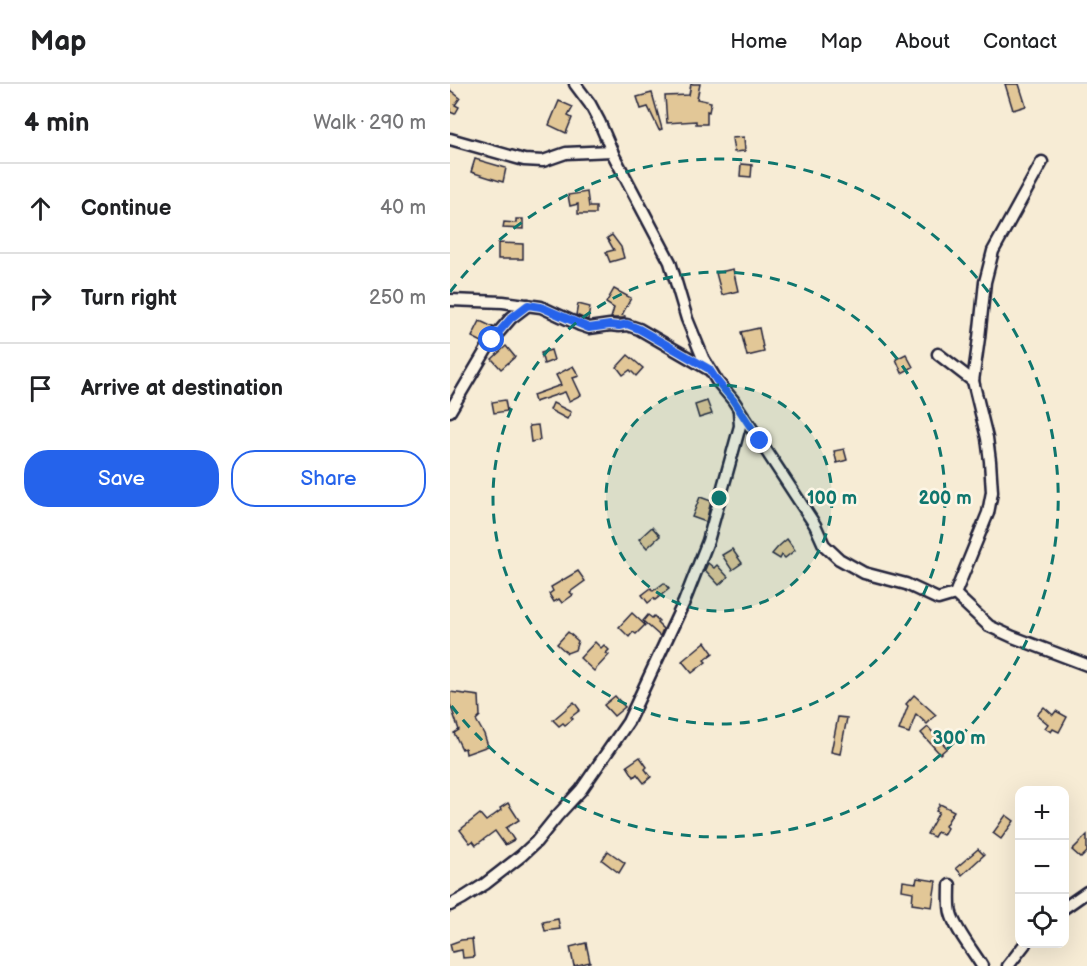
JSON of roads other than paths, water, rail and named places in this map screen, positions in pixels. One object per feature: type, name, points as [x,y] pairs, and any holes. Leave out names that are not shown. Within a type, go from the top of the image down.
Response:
[{"type":"street","points":[[575,84],[594,113],[670,262],[695,340],[709,369],[815,525],[824,545],[839,559],[864,573],[906,584],[938,599],[955,594]]},
{"type":"street","points":[[450,139],[524,160],[536,161],[552,159],[566,153],[612,151]]},
{"type":"street","points":[[955,594],[988,513],[992,492],[988,449],[973,381],[985,282],[993,251],[1042,162]]},
{"type":"street","points":[[450,300],[503,302],[541,307],[589,328],[627,324],[709,369]]},
{"type":"street","points":[[450,411],[492,340],[511,318],[528,305]]},
{"type":"street","points":[[938,354],[973,381]]},
{"type":"street","points":[[450,905],[485,884],[536,842],[581,790],[628,722],[684,602],[708,541],[740,426],[739,410]]},
{"type":"street","points":[[955,594],[989,626],[1087,665]]},
{"type":"street","points":[[950,885],[950,910],[954,921],[982,966]]},
{"type":"street","points":[[1069,905],[1087,892]]},
{"type":"street","points":[[1008,966],[1022,948]]}]
